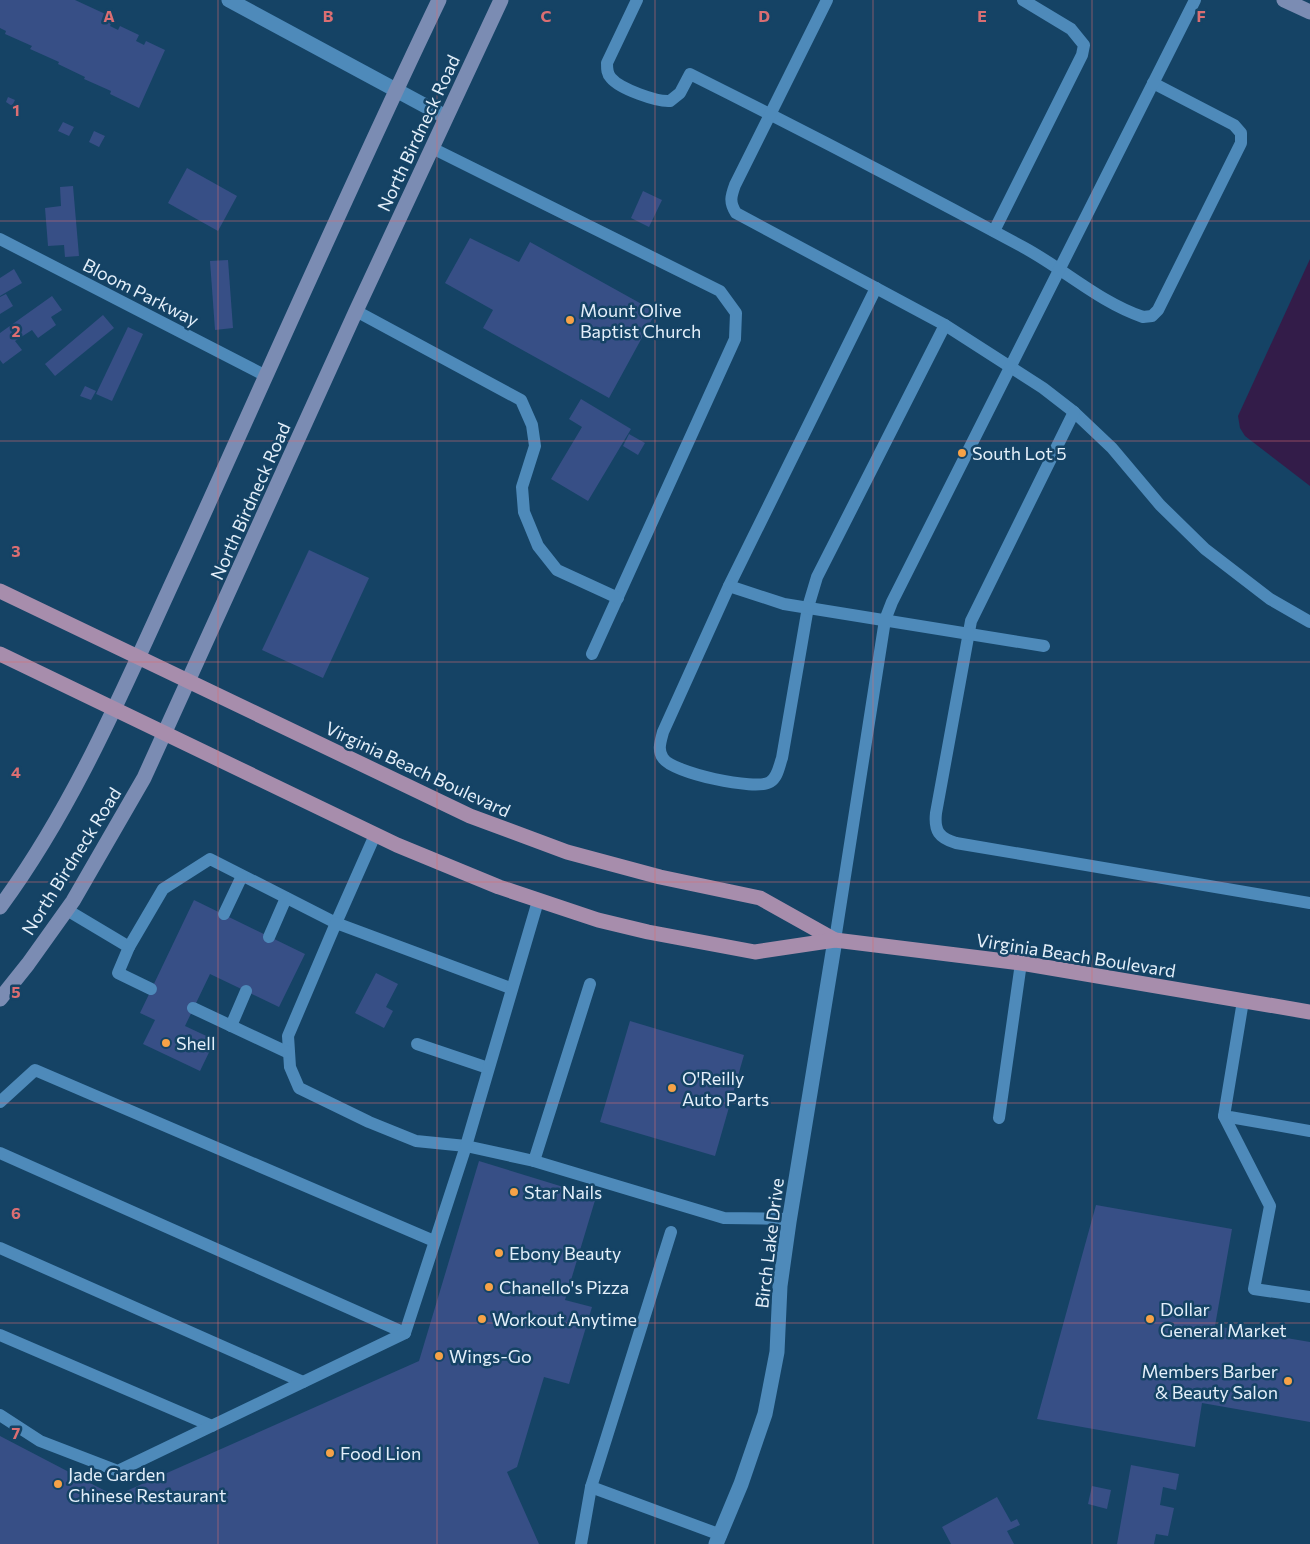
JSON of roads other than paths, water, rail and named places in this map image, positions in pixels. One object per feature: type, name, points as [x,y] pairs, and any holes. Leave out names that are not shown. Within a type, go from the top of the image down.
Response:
[{"type":"main road","name":"North Birdneck Road","points":[[0,907],[64,808],[113,709],[439,0]]},
{"type":"main road","name":"North Birdneck Road","points":[[0,998],[28,964],[67,910],[144,778],[356,311],[501,0]]},
{"type":"main road","points":[[1284,0],[1310,12]]},
{"type":"main road","name":"Virginia Beach Boulevard","points":[[0,591],[470,816],[568,852],[660,877],[760,898],[835,940]]},
{"type":"main road","name":"Virginia Beach Boulevard","points":[[0,654],[164,734],[445,866],[538,901],[598,920],[648,932],[755,952],[835,940],[1021,963],[1310,1012]]},
{"type":"street","points":[[230,0],[446,117]]},
{"type":"street","name":"Birch Lake Drive","points":[[719,1539],[742,1484],[764,1414],[777,1352],[780,1286],[835,940]]},
{"type":"lane","points":[[637,0],[608,58],[607,70],[611,78],[619,84],[661,102],[670,101],[676,97],[690,74],[994,231],[1090,290],[1144,317],[1152,316],[1163,301],[1242,143],[1241,133],[1226,119],[1153,83]]},
{"type":"lane","points":[[827,0],[735,185],[731,196],[731,205],[736,213],[945,325],[1044,388],[1074,412],[1112,448],[1160,505],[1205,549],[1270,599],[1310,622]]},
{"type":"lane","points":[[994,231],[1082,55],[1084,45],[1071,29],[1023,0]]},
{"type":"lane","points":[[835,940],[885,620],[900,584],[1195,0]]},
{"type":"lane","points":[[432,148],[720,291],[736,313],[735,338],[592,654]]},
{"type":"lane","name":"Bloom Parkway","points":[[0,240],[266,376]]},
{"type":"lane","points":[[876,288],[729,586],[663,732],[660,752],[663,759],[670,765],[696,775],[754,784],[770,782],[775,777],[782,758],[808,607],[817,577],[945,325]]},
{"type":"lane","points":[[356,311],[521,400],[532,425],[535,446],[522,487],[524,512],[538,546],[556,570],[618,598]]},
{"type":"lane","points":[[1074,412],[976,609],[967,634],[935,824],[937,833],[945,840],[1009,853],[1310,904]]},
{"type":"lane","points":[[729,586],[769,600],[1044,646]]},
{"type":"lane","points":[[375,834],[288,1036],[290,1066],[299,1088],[369,1122],[416,1141],[466,1146],[534,1161],[724,1218],[790,1219]]},
{"type":"lane","points":[[151,989],[118,972],[129,947],[163,889],[210,859],[336,923],[510,988]]},
{"type":"lane","points":[[224,914],[242,876]]},
{"type":"lane","points":[[270,937],[286,898]]},
{"type":"lane","points":[[0,1415],[40,1441],[118,1471],[405,1333],[466,1146],[510,988],[538,901]]},
{"type":"lane","points":[[67,910],[129,947]]},
{"type":"lane","points":[[999,1118],[1021,963]]},
{"type":"lane","points":[[534,1161],[590,984]]},
{"type":"lane","points":[[231,1026],[246,991]]},
{"type":"lane","points":[[1243,1001],[1224,1116],[1270,1206],[1254,1289],[1310,1297]]},
{"type":"lane","points":[[193,1008],[289,1053]]},
{"type":"lane","points":[[417,1044],[488,1068]]},
{"type":"lane","points":[[0,1102],[35,1070],[434,1241]]},
{"type":"lane","points":[[1224,1116],[1310,1131]]},
{"type":"lane","points":[[0,1153],[405,1333]]},
{"type":"lane","points":[[581,1544],[591,1487],[671,1232]]},
{"type":"lane","points":[[0,1248],[303,1382]]},
{"type":"lane","points":[[0,1335],[212,1426]]},
{"type":"lane","points":[[591,1487],[719,1539]]},
{"type":"place","name":"Mount Olive Baptist Church","points":[[570,320]]},
{"type":"place","name":"South Lot 5","points":[[962,453]]},
{"type":"place","name":"Shell","points":[[166,1043]]},
{"type":"place","name":"O'Reilly Auto Parts","points":[[672,1088]]},
{"type":"place","name":"Star Nails","points":[[514,1192]]},
{"type":"place","name":"Ebony Beauty","points":[[499,1253]]},
{"type":"place","name":"Chanello's Pizza","points":[[489,1287]]},
{"type":"place","name":"Workout Anytime","points":[[482,1319]]},
{"type":"place","name":"Dollar General Market","points":[[1150,1319]]},
{"type":"place","name":"Wings-Go","points":[[439,1356]]},
{"type":"place","name":"Members Barber & Beauty Salon","points":[[1288,1381]]},
{"type":"place","name":"Food Lion","points":[[330,1453]]},
{"type":"place","name":"Jade Garden Chinese Restaurant","points":[[58,1484]]}]
